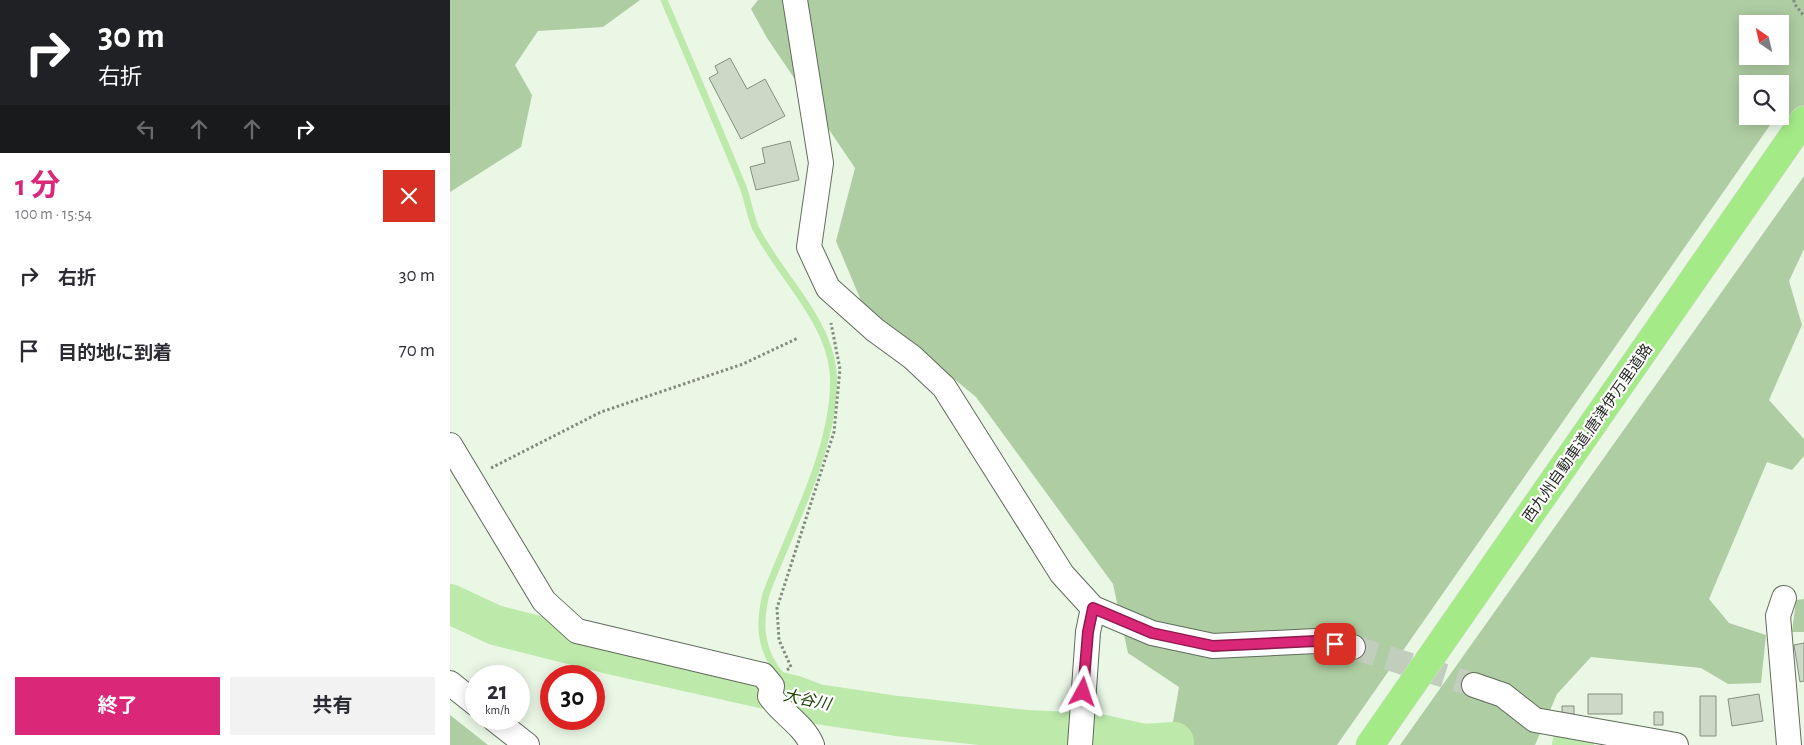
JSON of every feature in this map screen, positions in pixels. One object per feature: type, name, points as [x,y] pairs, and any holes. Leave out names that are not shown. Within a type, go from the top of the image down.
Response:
[{"type":"highway","name":"西九州自動車道;唐津伊万里道路","points":[[1370,745],[1799,127]]},
{"type":"street","points":[[795,0],[822,163],[810,247],[828,288],[875,330],[912,357],[944,387],[1062,574],[1093,608],[1152,633],[1213,646],[1316,641],[1353,647]]},
{"type":"street","points":[[450,445],[544,601],[578,631],[763,675],[777,707],[793,719],[812,745]]},
{"type":"street","points":[[1784,598],[1778,616],[1788,745]]},
{"type":"street","points":[[1080,745],[1088,632],[1093,608]]},
{"type":"street","points":[[450,683],[465,695]]},
{"type":"street","points":[[1474,685],[1503,695],[1535,720],[1676,745]]},
{"type":"street","points":[[508,730],[527,745]]},
{"type":"path","points":[[1794,0],[1794,3],[1804,16]]},
{"type":"path","points":[[791,667],[779,640],[777,608],[834,432],[840,370],[829,314]]},
{"type":"path","points":[[471,478],[601,412],[743,364],[798,338]]},
{"type":"green space","points":[[450,0],[640,0],[603,27],[538,31],[515,65],[532,95],[521,147],[450,192]]},
{"type":"green space","points":[[758,0],[1804,0],[1804,137],[1786,125],[1789,125],[1789,75],[1739,75],[1739,125],[1770,125],[1337,745],[1169,745],[1179,687],[1128,653],[1113,584],[976,397],[862,303],[836,241],[855,168],[767,38],[751,9]]},
{"type":"green space","points":[[1804,176],[1804,249],[1789,281],[1802,325],[1769,400],[1804,439],[1804,456],[1792,470],[1767,462],[1709,599],[1729,623],[1766,635],[1761,683],[1728,684],[1701,668],[1591,657],[1557,694],[1535,745],[1400,745]]},
{"type":"green space","points":[[1804,599],[1804,632],[1792,632],[1796,600]]},
{"type":"green space","points":[[450,715],[465,727],[465,730],[469,730],[488,745],[450,745]]},
{"type":"building","points":[[730,58],[747,89],[765,79],[785,116],[741,139],[709,78],[718,73],[715,66]]},
{"type":"building","points":[[790,141],[799,180],[756,190],[750,167],[765,163],[762,148]]},
{"type":"building","points":[[1804,643],[1804,681],[1800,682],[1794,645]]},
{"type":"building","points":[[1588,694],[1622,694],[1622,714],[1588,714]]},
{"type":"building","points":[[1759,694],[1763,721],[1732,726],[1728,699]]},
{"type":"building","points":[[1700,696],[1716,696],[1716,736],[1700,736]]},
{"type":"building","points":[[1562,706],[1574,706],[1574,715],[1562,715]]},
{"type":"building","points":[[1654,712],[1663,712],[1663,725],[1654,725]]},
{"type":"waterway","points":[[664,0],[743,188],[756,229],[813,315],[829,352],[833,371],[833,398],[821,455],[766,594],[763,613],[762,631],[766,649],[774,666],[787,683],[793,695]]},
{"type":"waterway","name":"大谷川","points":[[450,604],[495,625],[618,656],[793,695],[817,704],[897,716],[1026,730],[1095,733],[1144,744],[1174,742]]},
{"type":"tunnel","points":[[1353,647],[1474,685]]},
{"type":"route","points":[[1083,692],[1088,632],[1093,608],[1152,633],[1213,646],[1316,641],[1335,644]]}]
